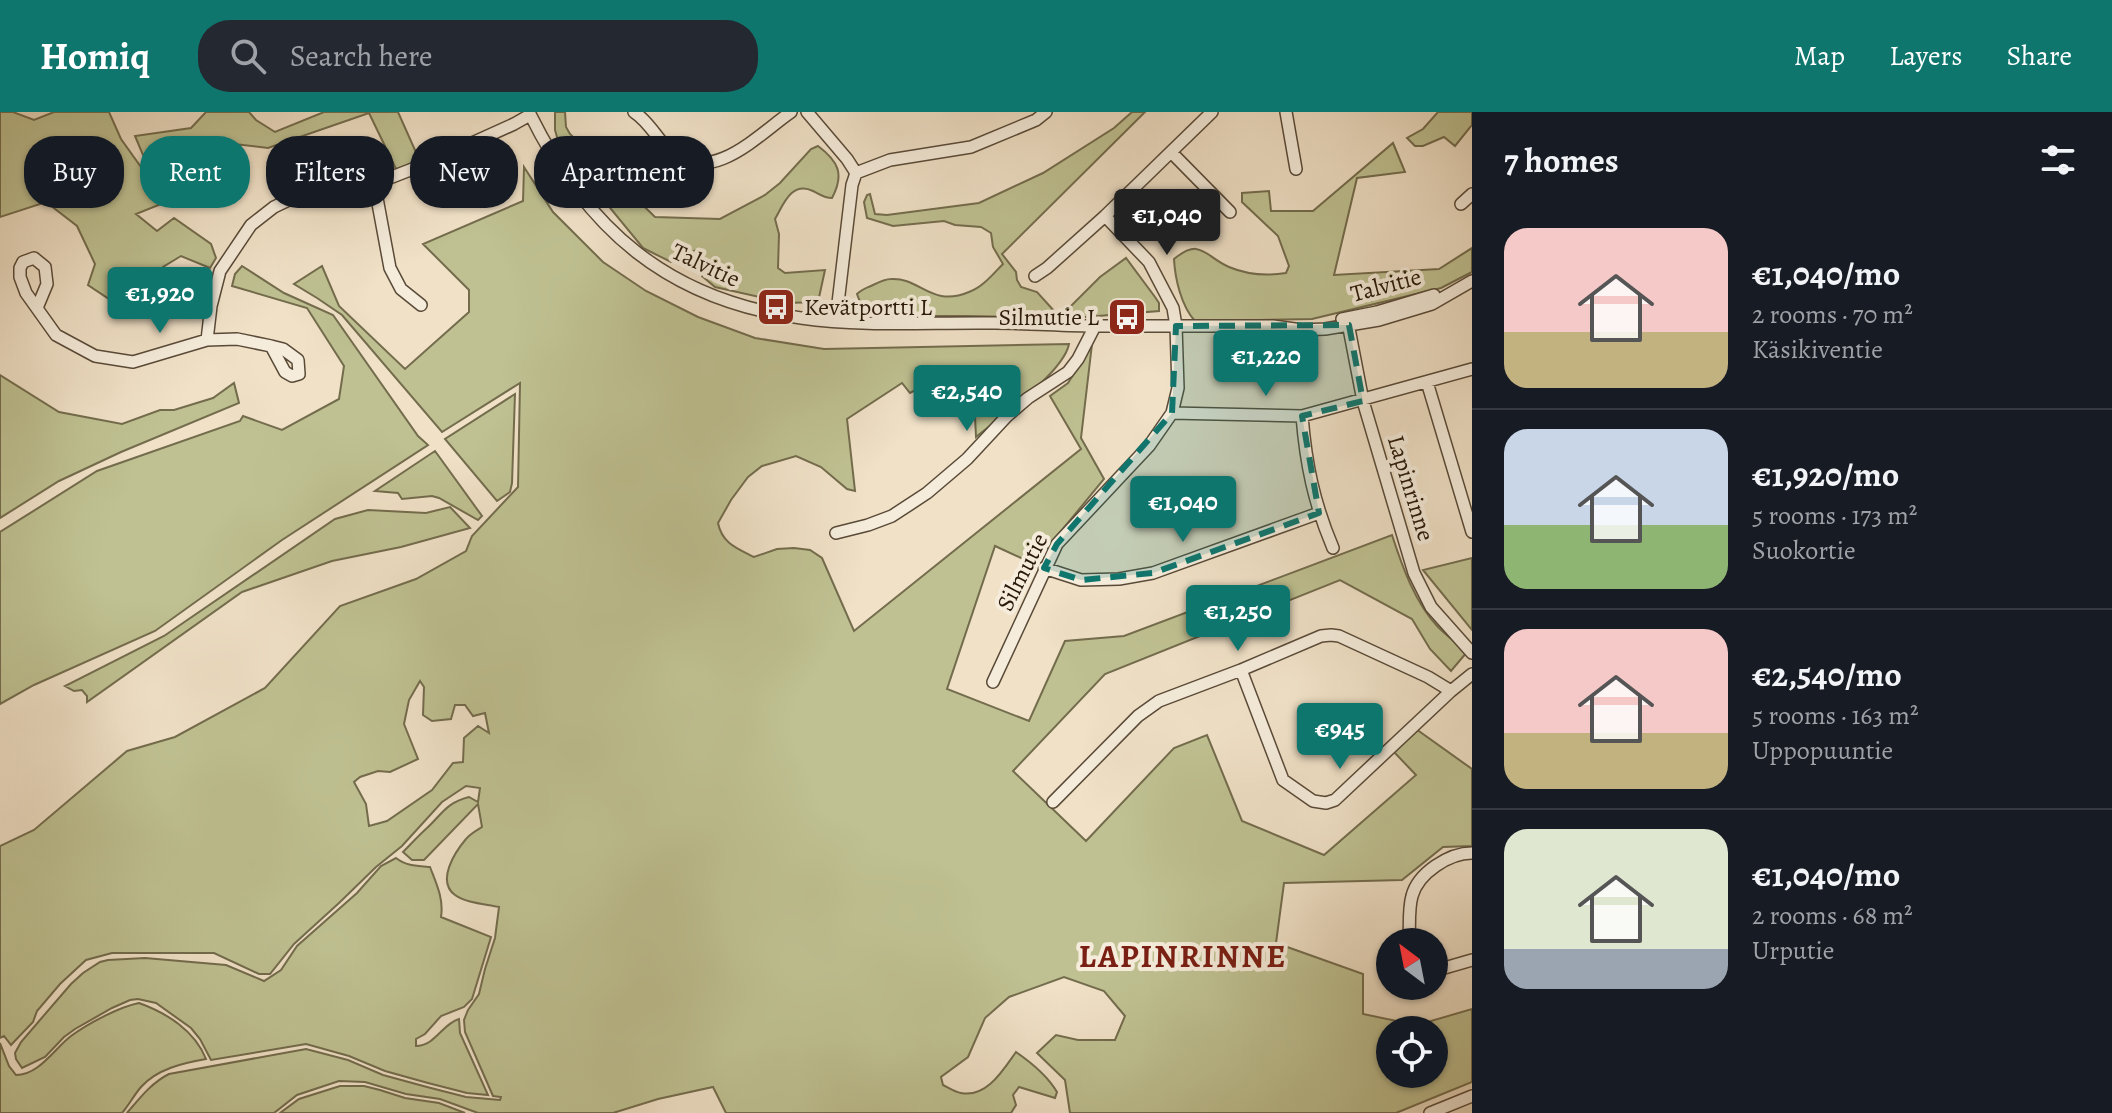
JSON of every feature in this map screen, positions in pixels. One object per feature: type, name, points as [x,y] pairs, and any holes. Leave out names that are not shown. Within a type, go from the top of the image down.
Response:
[{"type":"street","points":[[634,112],[642,117],[673,154],[697,164],[722,159],[743,149],[791,112]]},
{"type":"street","points":[[807,112],[856,173]]},
{"type":"street","points":[[856,173],[890,160],[971,147],[1036,120],[1046,112]]},
{"type":"street","points":[[1035,276],[1105,216],[1212,112]]},
{"type":"street","points":[[1286,112],[1296,169]]},
{"type":"street","points":[[394,175],[428,163],[530,114]]},
{"type":"street","name":"Talvitie","points":[[530,114],[552,156],[581,199],[611,232],[652,264],[685,283],[726,301],[776,314],[849,322],[1273,326],[1302,330],[1325,329],[1466,284]]},
{"type":"street","points":[[1171,152],[1230,212]]},
{"type":"street","points":[[836,320],[856,173]]},
{"type":"street","points":[[1461,204],[1472,194]]},
{"type":"street","points":[[207,340],[220,271],[251,225],[273,208]]},
{"type":"street","points":[[379,208],[390,268],[401,289],[421,305]]},
{"type":"street","name":"Silmutie","points":[[993,682],[1057,544],[1149,446],[1172,413],[1178,388],[1175,315],[1168,295],[1149,262],[1105,216]]},
{"type":"street","points":[[37,308],[56,335],[95,356],[133,362],[207,340],[237,339],[271,346]]},
{"type":"street","name":"Lapinrinne","points":[[1348,322],[1363,401],[1414,573],[1431,607],[1472,653]]},
{"type":"street","points":[[836,533],[892,516],[927,493],[967,459],[1007,416],[1068,372],[1095,326]]},
{"type":"street","points":[[1172,413],[1302,416],[1472,369]]},
{"type":"street","points":[[1427,382],[1471,524]]},
{"type":"street","points":[[1302,416],[1305,458],[1319,513],[1333,548]]},
{"type":"street","points":[[1044,568],[1081,580],[1119,579],[1153,573],[1319,513]]},
{"type":"street","points":[[1053,802],[1138,716],[1159,701],[1311,639],[1339,636],[1428,677],[1451,691]]},
{"type":"street","points":[[1241,670],[1283,780],[1313,801],[1326,803],[1335,800],[1472,674]]},
{"type":"street","points":[[1410,928],[1412,895],[1429,870],[1450,857],[1472,853]]},
{"type":"street","points":[[1448,967],[1472,960]]},
{"type":"street","points":[[1430,1113],[1472,1096]]},
{"type":"highlighted area","points":[[1349,325],[1363,401],[1302,416],[1319,513],[1153,573],[1081,580],[1044,568],[1057,544],[1172,413],[1176,326]]},
{"type":"green space","points":[[0,112],[13,112],[34,120],[54,112],[109,112],[120,136],[24,136],[24,208],[28,208],[0,217]]},
{"type":"green space","points":[[206,112],[249,112],[275,132],[324,112],[398,112],[410,139],[410,164],[397,171],[394,165],[394,136],[380,136],[369,113],[303,136],[266,136],[266,148],[250,146],[250,136],[140,136],[140,148],[135,136],[191,128]]},
{"type":"green space","points":[[555,112],[565,112],[566,127],[572,136],[557,136]]},
{"type":"green space","points":[[1132,112],[1145,112],[1002,254],[1016,272],[1021,287],[1037,292],[1056,313],[1071,306],[1100,277],[1126,258],[1159,303],[1159,311],[1073,318],[879,316],[864,312],[857,294],[882,281],[901,280],[935,294],[956,296],[979,287],[1003,264],[993,247],[991,233],[981,227],[944,221],[893,226],[867,218],[864,202],[867,195],[870,194],[875,214],[887,215],[979,203],[1043,173],[1114,128]]},
{"type":"green space","points":[[1438,112],[1472,112],[1472,125],[1455,146],[1444,137],[1415,146],[1407,138],[1423,129]]},
{"type":"green space","points":[[124,143],[140,166],[140,208],[151,208],[136,214],[157,231],[174,218],[211,244],[216,258],[210,268],[181,256],[163,267],[145,307],[115,303],[88,285],[95,264],[77,226],[54,208],[124,208]]},
{"type":"green space","points":[[1393,143],[1405,172],[1357,178],[1334,275],[1439,269],[1472,248],[1472,272],[1441,288],[1312,319],[1195,321],[1182,300],[1176,275],[1174,259],[1183,253],[1197,249],[1229,267],[1258,274],[1286,273],[1289,266],[1278,236],[1242,202],[1242,193],[1269,191],[1271,211],[1313,211]]},
{"type":"green space","points":[[818,146],[835,163],[839,175],[832,198],[799,189],[785,200],[775,219],[779,234],[778,268],[785,273],[825,270],[818,302],[786,303],[715,287],[702,276],[702,252],[696,250],[671,262],[643,248],[610,208],[646,208],[655,217],[720,219],[765,195],[811,149]]},
{"type":"green space","points":[[524,167],[534,183],[534,208],[550,208],[603,262],[646,291],[698,317],[755,338],[824,349],[1069,344],[1056,368],[1043,381],[976,437],[975,417],[1010,386],[999,373],[923,386],[910,393],[902,383],[847,419],[855,491],[847,489],[821,467],[796,456],[762,466],[748,477],[718,523],[723,535],[731,544],[754,557],[777,549],[794,548],[810,550],[822,558],[854,631],[1081,449],[1050,396],[1068,383],[1092,344],[1081,438],[1104,479],[1034,564],[995,546],[947,689],[1029,721],[1065,641],[1124,636],[1392,535],[1423,607],[1438,627],[1467,652],[1451,671],[1430,649],[1412,619],[1340,580],[1105,674],[1013,771],[1086,841],[1174,748],[1207,735],[1242,821],[1324,855],[1416,775],[1394,752],[1416,729],[1472,769],[1472,846],[1443,847],[1402,880],[1284,883],[1276,943],[1363,974],[1363,1014],[1376,1017],[1376,1088],[1448,1088],[1448,1016],[1472,1009],[1472,1082],[1396,1113],[1070,1113],[1065,1080],[1037,1053],[1056,1035],[1078,1040],[1115,1040],[1125,1016],[1104,991],[1064,977],[1009,997],[985,1018],[968,1057],[941,1077],[943,1085],[956,1092],[979,1091],[993,1081],[1016,1052],[1039,1070],[1057,1092],[1055,1098],[1019,1087],[1013,1095],[1016,1105],[1011,1113],[726,1113],[713,1087],[613,1113],[478,1113],[440,1099],[406,1094],[365,1082],[339,1081],[297,1095],[274,1113],[127,1113],[151,1087],[169,1074],[306,1049],[427,1087],[466,1097],[500,1100],[501,1097],[493,1096],[465,1032],[464,1020],[479,994],[495,938],[499,907],[459,898],[447,882],[449,867],[457,851],[468,837],[482,827],[478,804],[424,860],[412,860],[403,852],[450,805],[469,797],[478,802],[480,788],[466,786],[442,802],[402,846],[294,944],[270,974],[259,974],[214,953],[112,953],[86,960],[60,984],[37,1011],[33,1022],[11,1045],[4,1036],[0,1038],[0,846],[34,830],[127,751],[175,737],[265,688],[340,606],[416,579],[466,551],[472,536],[518,487],[520,383],[442,432],[342,315],[294,284],[322,266],[339,306],[405,369],[469,312],[469,290],[423,244],[507,208],[518,208],[518,203],[523,201]],"holes":[[[420,681],[424,687],[423,715],[432,721],[451,719],[455,705],[465,705],[473,716],[485,713],[489,733],[478,726],[464,738],[463,762],[453,763],[432,790],[387,821],[369,826],[366,804],[354,782],[378,771],[390,772],[418,759],[404,724],[409,700]]]},
{"type":"green space","points":[[242,266],[284,293],[333,315],[418,436],[428,445],[282,540],[155,631],[34,685],[0,704],[0,532],[97,471],[240,421],[243,416],[282,430],[339,399],[344,366],[307,308],[232,286],[235,274]]},
{"type":"green space","points":[[0,375],[59,412],[122,424],[160,410],[174,410],[213,398],[234,383],[239,403],[59,481],[0,518]]},
{"type":"green space","points":[[515,394],[512,483],[510,492],[497,501],[445,439]]},
{"type":"green space","points":[[435,451],[482,516],[478,520],[432,496],[402,499],[398,493],[375,491]]},
{"type":"green space","points":[[450,507],[470,528],[401,547],[332,561],[242,592],[87,702],[82,690],[74,691],[65,686],[164,636],[335,519],[368,510],[426,513]]},
{"type":"green space","points":[[1472,558],[1472,630],[1423,570]]},
{"type":"green space","points":[[396,858],[408,864],[430,867],[440,897],[441,917],[491,937],[472,999],[464,1007],[441,1016],[425,1034],[416,1039],[416,1046],[423,1045],[459,1019],[460,1033],[488,1095],[467,1093],[385,1071],[349,1056],[306,1044],[211,1060],[191,1028],[156,1003],[138,999],[112,1008],[75,1029],[45,1057],[22,1068],[16,1059],[15,1053],[21,1042],[71,984],[100,962],[145,958],[226,965],[264,981],[281,970],[297,946],[357,893],[381,866]]},
{"type":"green space","points":[[139,1003],[179,1024],[195,1040],[206,1059],[163,1071],[147,1081],[122,1113],[0,1113],[0,1043],[9,1066],[16,1075],[24,1074],[39,1066],[86,1026]]},
{"type":"green space","points":[[340,1086],[364,1086],[405,1098],[439,1103],[465,1113],[280,1113],[299,1099]]},
{"type":"place","name":"Kevätportti L","points":[[776,307]]},
{"type":"place","name":"Silmutie L","points":[[1127,317]]},
{"type":"district","name":"LAPINRINNE","points":[[1183,956]]}]
